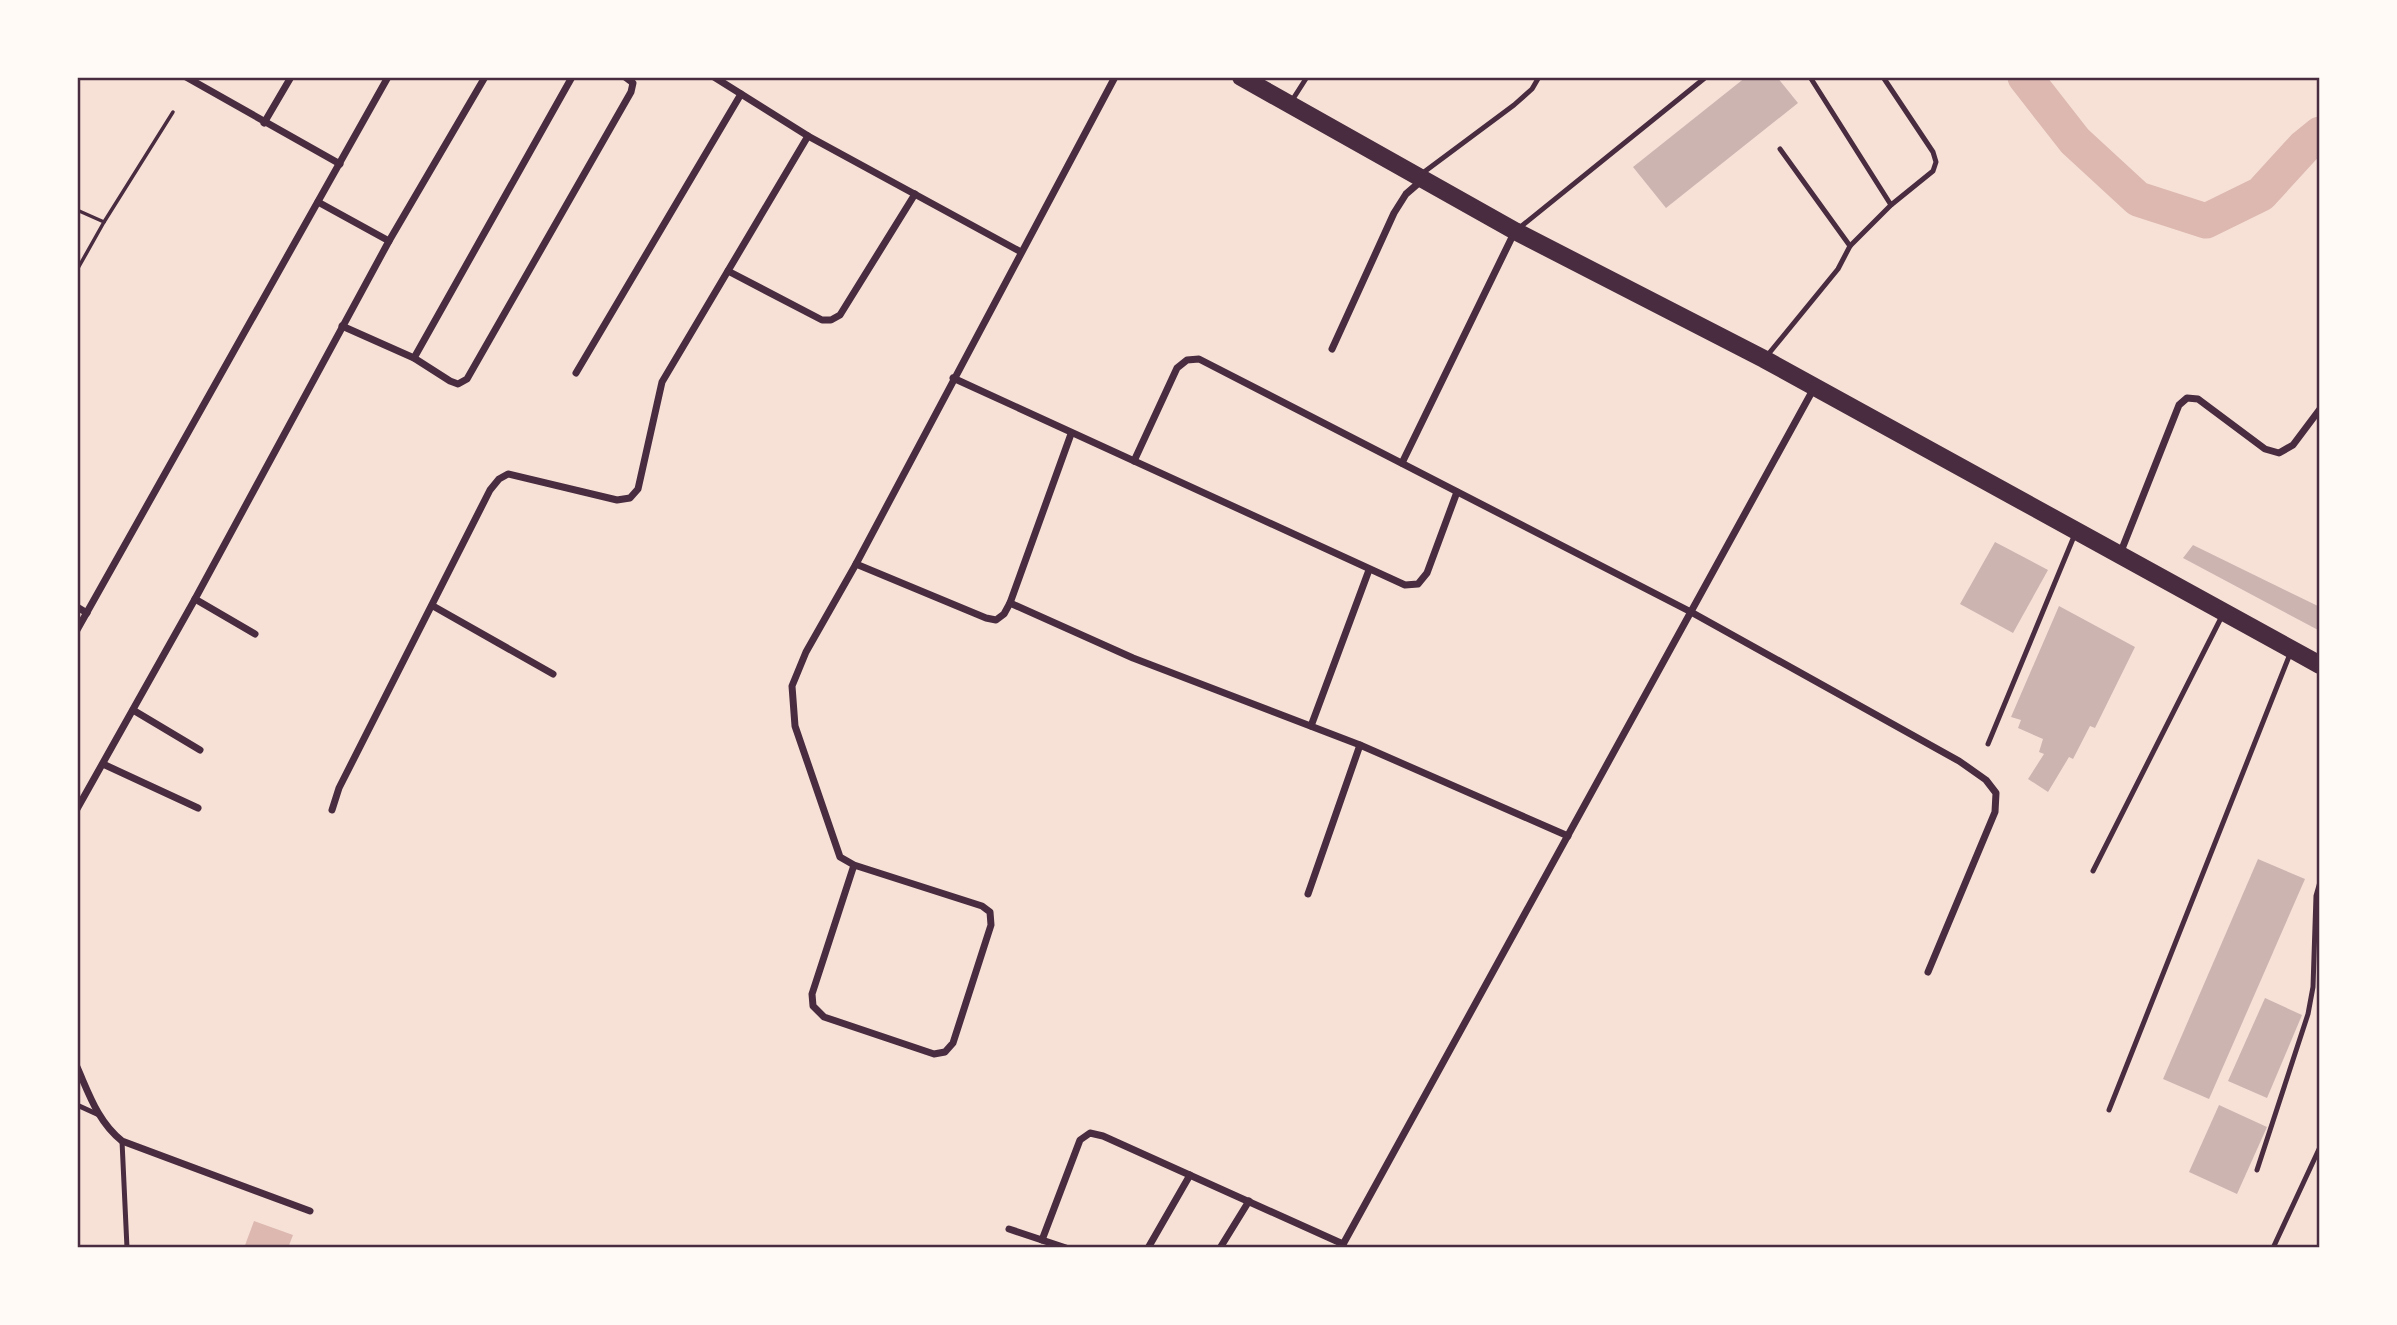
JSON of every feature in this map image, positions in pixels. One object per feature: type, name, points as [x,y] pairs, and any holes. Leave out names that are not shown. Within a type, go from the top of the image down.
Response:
[{"type":"main road","points":[[1241,77],[1515,231],[1764,359],[2320,665]]},
{"type":"street","points":[[187,77],[340,164]]},
{"type":"street","points":[[201,85],[206,77]]},
{"type":"street","points":[[264,123],[290,77]]},
{"type":"street","points":[[77,630],[388,77]]},
{"type":"street","points":[[77,808],[195,599],[389,241],[485,77]]},
{"type":"street","points":[[414,358],[572,77]]},
{"type":"street","points":[[342,326],[414,358],[450,381],[458,384],[467,379],[631,92],[633,83],[625,77]]},
{"type":"street","points":[[714,77],[808,136],[1021,252]]},
{"type":"street","points":[[854,864],[812,994],[813,1006],[824,1017],[934,1054],[945,1052],[953,1044],[991,925],[990,912],[982,906],[840,857],[795,726],[792,686],[806,652],[856,564],[1115,77]]},
{"type":"street","points":[[576,373],[741,94]]},
{"type":"street","points":[[332,810],[339,788],[490,490],[499,479],[508,474],[617,500],[630,498],[638,489],[662,382],[808,136]]},
{"type":"street","points":[[1332,349],[1394,213],[1420,178]]},
{"type":"street","points":[[728,271],[822,320],[831,320],[840,315],[915,194]]},
{"type":"street","points":[[318,202],[389,241]]},
{"type":"street","points":[[1402,463],[1515,231]]},
{"type":"street","points":[[1134,461],[1177,368],[1187,359],[1199,359],[1691,612],[1959,761],[1986,780],[1996,793],[1995,812],[1928,972]]},
{"type":"street","points":[[953,378],[1405,585],[1418,584],[1427,573],[1457,492]]},
{"type":"street","points":[[1042,1240],[1080,1140],[1090,1133],[1103,1136],[1249,1201],[1342,1246],[1814,388]]},
{"type":"street","points":[[2120,554],[2179,404],[2187,398],[2198,399],[2265,449],[2279,453],[2293,445],[2320,409]]},
{"type":"street","points":[[856,564],[996,620],[1004,614],[1010,603],[1071,434]]},
{"type":"street","points":[[1311,726],[1369,570]]},
{"type":"street","points":[[195,599],[255,634]]},
{"type":"street","points":[[1010,603],[1133,658],[1360,745],[1568,836]]},
{"type":"street","points":[[433,606],[553,674]]},
{"type":"street","points":[[77,607],[87,613]]},
{"type":"street","points":[[133,710],[200,750]]},
{"type":"street","points":[[1308,894],[1360,745]]},
{"type":"street","points":[[103,764],[198,808]]},
{"type":"street","points":[[77,1067],[108,1130],[122,1141],[310,1211]]},
{"type":"street","points":[[1148,1248],[1190,1175]]},
{"type":"street","points":[[1220,1248],[1249,1201]]},
{"type":"street","points":[[1009,1229],[1066,1248]]},
{"type":"lane","points":[[1289,105],[1307,77]]},
{"type":"lane","points":[[1420,178],[1514,105],[1532,89],[1539,77]]},
{"type":"lane","points":[[1515,231],[1706,77]]},
{"type":"lane","points":[[1810,77],[1891,205]]},
{"type":"lane","points":[[1764,359],[1838,269],[1850,246],[1891,205],[1933,171],[1936,162],[1933,152],[1883,77]]},
{"type":"lane","points":[[1780,149],[1850,246]]},
{"type":"lane","points":[[1988,744],[2077,530]]},
{"type":"lane","points":[[2093,871],[2224,611]]},
{"type":"lane","points":[[2109,1110],[2292,649]]},
{"type":"lane","points":[[2257,1170],[2308,1014],[2313,987],[2316,896],[2320,882]]},
{"type":"lane","points":[[77,1105],[99,1115]]},
{"type":"lane","points":[[122,1141],[127,1248]]},
{"type":"lane","points":[[2273,1248],[2320,1147]]},
{"type":"path","points":[[77,270],[173,112]]},
{"type":"path","points":[[77,210],[104,222]]},
{"type":"shaded area","points":[[254,1221],[293,1235],[288,1248],[244,1248]]},
{"type":"building","points":[[1746,77],[1777,77],[1798,103],[1666,208],[1633,167]]},
{"type":"building","points":[[1995,542],[2048,570],[2013,633],[1960,604]]},
{"type":"building","points":[[2193,545],[2320,607],[2320,631],[2183,558]]},
{"type":"building","points":[[2059,606],[2135,647],[2095,728],[2090,726],[2073,759],[2069,757],[2048,792],[2028,779],[2044,754],[2039,752],[2043,739],[2018,728],[2021,720],[2011,717]]},
{"type":"building","points":[[2258,859],[2305,879],[2209,1099],[2163,1079]]},
{"type":"building","points":[[2265,998],[2302,1015],[2267,1098],[2228,1081]]},
{"type":"building","points":[[2219,1105],[2267,1127],[2237,1194],[2189,1172]]},
{"type":"waterway","points":[[2025,77],[2075,141],[2138,199],[2206,221],[2261,194],[2304,147],[2320,134]]}]
